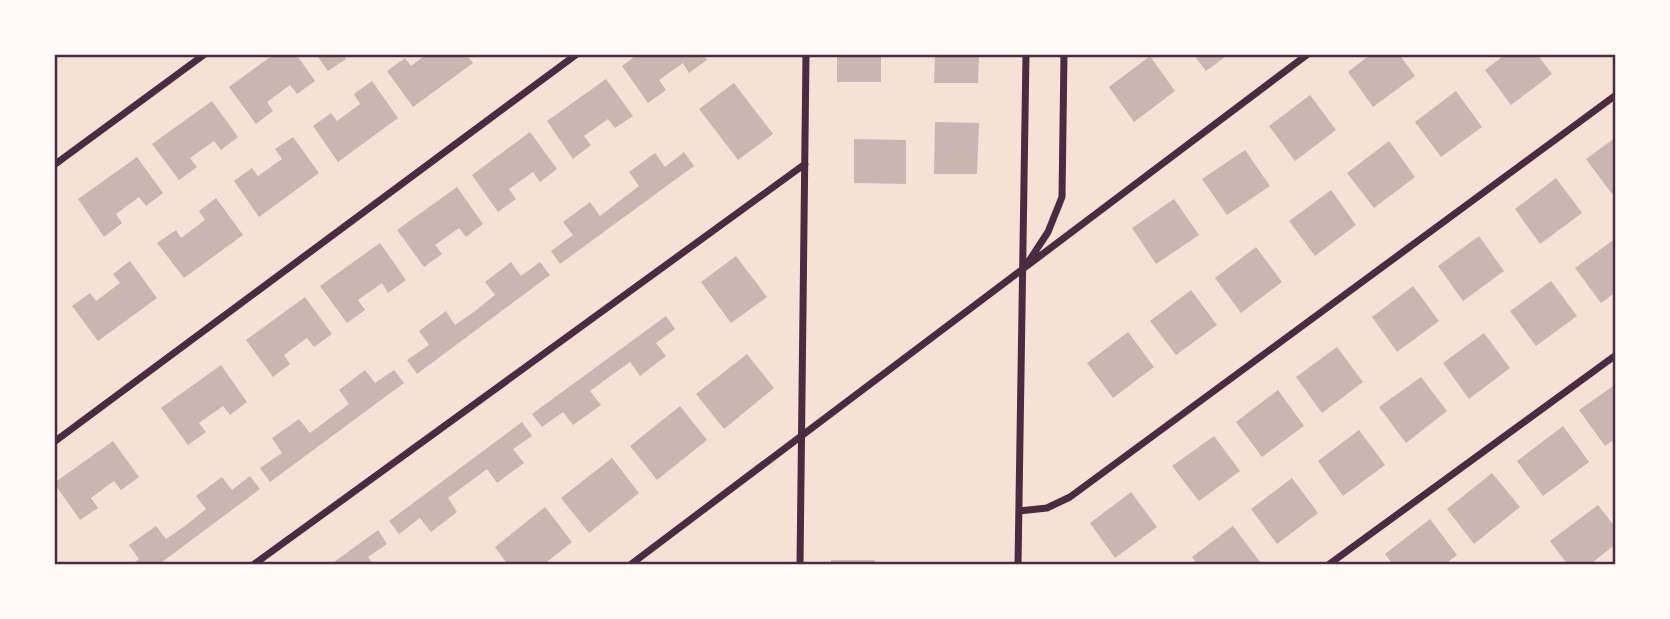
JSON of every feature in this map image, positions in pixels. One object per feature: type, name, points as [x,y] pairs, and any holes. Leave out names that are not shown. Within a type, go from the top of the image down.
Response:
[{"type":"street","points":[[54,165],[205,54]]},
{"type":"street","points":[[54,442],[577,54]]},
{"type":"street","points":[[800,565],[806,54]]},
{"type":"street","points":[[1018,565],[1025,267],[1026,54]]},
{"type":"street","points":[[1025,267],[1048,232],[1062,197],[1064,54]]},
{"type":"street","points":[[630,565],[1308,54]]},
{"type":"street","points":[[1019,511],[1048,508],[1070,497],[1616,95]]},
{"type":"street","points":[[253,565],[805,164]]},
{"type":"street","points":[[1328,565],[1616,355]]},
{"type":"building","points":[[274,54],[296,54],[315,81],[297,94],[290,85],[267,102],[273,111],[256,124],[229,87]]},
{"type":"building","points":[[316,54],[342,54],[346,59],[328,71]]},
{"type":"building","points":[[427,54],[466,54],[473,63],[413,107],[387,71],[405,58],[411,66]]},
{"type":"building","points":[[638,54],[703,54],[707,60],[689,73],[683,63],[659,80],[666,90],[648,103],[622,66]]},
{"type":"building","points":[[837,54],[881,54],[881,82],[837,82]]},
{"type":"building","points":[[935,54],[979,54],[978,83],[934,83]]},
{"type":"building","points":[[1193,54],[1229,54],[1206,71]]},
{"type":"building","points":[[1371,54],[1399,54],[1415,76],[1373,107],[1348,72]]},
{"type":"building","points":[[1506,54],[1537,54],[1552,74],[1511,105],[1485,70]]},
{"type":"building","points":[[1150,56],[1175,91],[1134,122],[1109,87]]},
{"type":"building","points":[[606,79],[633,116],[615,128],[608,119],[584,136],[591,145],[573,159],[547,121]]},
{"type":"building","points":[[372,81],[398,118],[338,162],[313,126],[331,113],[337,121],[360,104],[354,94]]},
{"type":"building","points":[[734,83],[773,134],[738,160],[699,109]]},
{"type":"building","points":[[1456,91],[1482,127],[1441,157],[1415,122]]},
{"type":"building","points":[[1310,95],[1336,130],[1295,161],[1269,126]]},
{"type":"building","points":[[212,101],[238,137],[221,150],[214,141],[190,158],[197,167],[179,180],[152,144]]},
{"type":"building","points":[[935,122],[979,123],[977,174],[934,174]]},
{"type":"building","points":[[530,132],[557,169],[540,182],[533,172],[509,189],[516,199],[498,212],[472,175]]},
{"type":"building","points":[[293,137],[319,173],[259,217],[234,181],[252,168],[258,176],[282,159],[275,149]]},
{"type":"building","points":[[1616,137],[1616,191],[1612,194],[1586,159]]},
{"type":"building","points":[[854,139],[906,140],[906,184],[854,183]]},
{"type":"building","points":[[1389,141],[1415,177],[1374,208],[1347,173]]},
{"type":"building","points":[[1245,150],[1270,186],[1227,215],[1202,179]]},
{"type":"building","points":[[684,152],[694,166],[560,264],[551,251],[573,235],[563,222],[590,202],[600,216],[639,186],[629,172],[655,153],[665,167]]},
{"type":"building","points":[[137,157],[163,193],[146,206],[139,197],[116,214],[122,223],[104,237],[78,199]]},
{"type":"building","points":[[1556,178],[1582,213],[1540,244],[1515,209]]},
{"type":"building","points":[[457,187],[483,224],[466,237],[459,228],[435,245],[442,254],[424,267],[397,230]]},
{"type":"building","points":[[1331,190],[1356,225],[1315,256],[1289,221]]},
{"type":"building","points":[[216,198],[243,235],[184,278],[157,243],[176,230],[181,238],[205,220],[199,211]]},
{"type":"building","points":[[1174,199],[1199,235],[1156,264],[1132,228]]},
{"type":"building","points":[[1479,236],[1504,271],[1463,301],[1438,266]]},
{"type":"building","points":[[1616,238],[1616,292],[1601,303],[1575,268]]},
{"type":"building","points":[[380,243],[406,280],[388,293],[382,283],[358,300],[365,310],[347,323],[320,286]]},
{"type":"building","points":[[1256,247],[1282,282],[1241,313],[1215,278]]},
{"type":"building","points":[[736,256],[767,297],[731,323],[701,282]]},
{"type":"building","points":[[130,261],[157,298],[98,341],[72,306],[90,293],[96,301],[120,283],[113,274]]},
{"type":"building","points":[[511,262],[521,276],[540,262],[550,275],[417,374],[407,360],[429,345],[419,331],[446,311],[455,325],[475,311],[495,295],[485,282]]},
{"type":"building","points":[[1551,281],[1577,316],[1536,346],[1510,311]]},
{"type":"building","points":[[1413,286],[1439,321],[1397,352],[1372,317]]},
{"type":"building","points":[[1191,290],[1217,325],[1176,355],[1150,321]]},
{"type":"building","points":[[305,297],[332,334],[314,347],[307,338],[284,355],[290,364],[273,377],[246,340]]},
{"type":"building","points":[[666,316],[675,329],[656,343],[666,356],[640,376],[630,362],[590,391],[601,405],[573,425],[563,412],[542,427],[532,414]]},
{"type":"building","points":[[1128,332],[1154,367],[1113,398],[1087,363]]},
{"type":"building","points":[[1484,333],[1510,368],[1469,399],[1443,363]]},
{"type":"building","points":[[1337,347],[1363,382],[1322,413],[1296,377]]},
{"type":"building","points":[[747,354],[774,388],[724,429],[696,394]]},
{"type":"building","points":[[221,365],[247,402],[230,415],[223,406],[199,423],[206,432],[188,445],[161,408]]},
{"type":"building","points":[[365,370],[375,383],[394,370],[404,383],[270,482],[260,468],[282,453],[272,438],[299,419],[310,433],[349,404],[339,390]]},
{"type":"building","points":[[1421,377],[1447,411],[1406,443],[1379,407]]},
{"type":"building","points":[[1616,384],[1616,438],[1605,446],[1579,410]]},
{"type":"building","points":[[1278,390],[1304,426],[1262,457],[1236,422]]},
{"type":"building","points":[[680,406],[707,440],[657,480],[630,446]]},
{"type":"building","points":[[522,422],[532,436],[513,449],[524,463],[497,483],[487,469],[448,498],[457,512],[431,532],[420,518],[399,534],[389,521]]},
{"type":"building","points":[[1563,426],[1589,462],[1543,496],[1517,461]]},
{"type":"building","points":[[1359,430],[1385,465],[1343,496],[1318,461]]},
{"type":"building","points":[[1214,436],[1240,471],[1199,501],[1172,466]]},
{"type":"building","points":[[113,441],[139,477],[121,490],[114,481],[91,498],[98,508],[80,520],[54,483]]},
{"type":"building","points":[[612,458],[639,493],[589,533],[561,498]]},
{"type":"building","points":[[1492,473],[1520,507],[1474,544],[1447,509]]},
{"type":"building","points":[[250,476],[260,489],[158,565],[131,565],[139,559],[129,545],[156,526],[166,539],[206,509],[196,496],[222,477],[232,490]]},
{"type":"building","points":[[1292,478],[1318,513],[1277,544],[1251,509]]},
{"type":"building","points":[[1131,492],[1157,527],[1115,558],[1090,523]]},
{"type":"building","points":[[1598,505],[1616,528],[1616,544],[1589,565],[1568,565],[1550,541]]},
{"type":"building","points":[[545,507],[572,542],[543,565],[508,565],[495,547]]},
{"type":"building","points":[[1430,519],[1457,555],[1444,565],[1393,565],[1385,554]]},
{"type":"building","points":[[1233,526],[1260,562],[1256,565],[1198,565],[1192,557]]},
{"type":"building","points":[[378,530],[387,544],[368,557],[374,565],[330,565]]},
{"type":"building","points":[[831,560],[875,560],[874,565],[831,565]]}]
